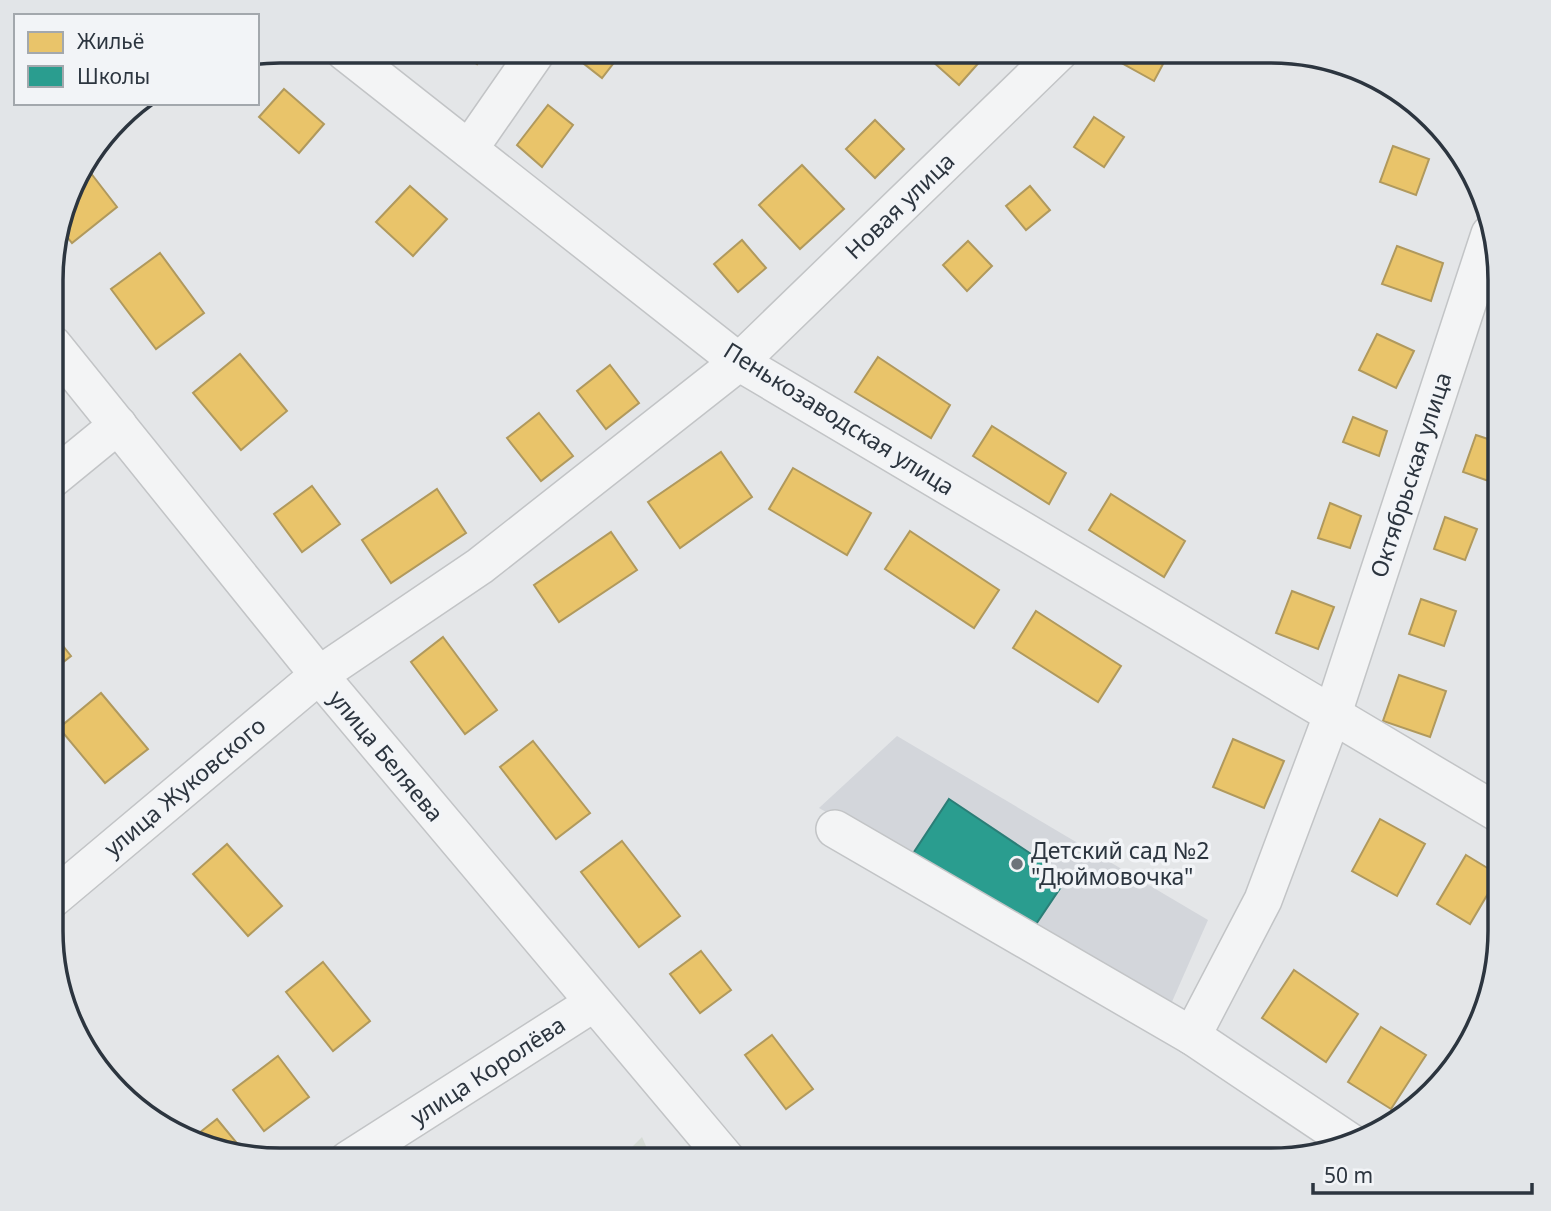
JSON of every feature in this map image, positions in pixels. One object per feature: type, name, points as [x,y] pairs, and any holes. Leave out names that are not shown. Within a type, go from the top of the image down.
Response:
[{"type":"street","name":"Пенькозаводская улица","points":[[359,63],[739,362],[1488,807]]},
{"type":"street","points":[[470,149],[529,63]]},
{"type":"street","name":"Новая улица","points":[[318,675],[480,566],[739,362],[1048,63]]},
{"type":"street","name":"Октябрьская улица","points":[[1332,716],[1485,248]]},
{"type":"street","name":"улица Беляева","points":[[63,358],[318,675],[717,1148]]},
{"type":"street","points":[[63,470],[118,425]]},
{"type":"street","name":"улица Жуковского","points":[[63,890],[318,675]]},
{"type":"street","points":[[1192,1036],[1263,900],[1332,716]]},
{"type":"street","points":[[835,829],[1192,1036],[1341,1136]]},
{"type":"street","name":"улица Королёва","points":[[367,1148],[593,1004]]},
{"type":"shaded area","name":"Детский сад №2 \"Дюймовочка\"","points":[[897,736],[1208,920],[1171,1004],[819,808]]},
{"type":"shaded area","points":[[642,1137],[647,1148],[631,1148]]},
{"type":"building: Жильё","points":[[583,63],[614,63],[602,78]]},
{"type":"building: Жильё","points":[[934,63],[979,63],[959,85]]},
{"type":"building: Жильё","points":[[1122,63],[1164,63],[1154,81]]},
{"type":"building: Жильё","points":[[284,89],[324,124],[299,153],[259,117]]},
{"type":"building: Жильё","points":[[548,105],[573,125],[542,167],[517,145]]},
{"type":"building: Жильё","points":[[1094,117],[1124,137],[1104,167],[1074,147]]},
{"type":"building: Жильё","points":[[875,120],[904,149],[875,178],[846,149]]},
{"type":"building: Жильё","points":[[1393,146],[1429,159],[1416,195],[1380,182]]},
{"type":"building: Жильё","points":[[802,165],[844,209],[800,249],[759,205]]},
{"type":"building: Жильё","points":[[91,173],[117,207],[72,243],[68,237],[70,224]]},
{"type":"building: Жильё","points":[[410,186],[447,219],[413,256],[376,222]]},
{"type":"building: Жильё","points":[[1030,186],[1050,210],[1026,230],[1006,206]]},
{"type":"building: Жильё","points":[[742,240],[766,268],[738,292],[714,264]]},
{"type":"building: Жильё","points":[[968,241],[992,266],[967,291],[943,265]]},
{"type":"building: Жильё","points":[[1397,246],[1443,263],[1431,301],[1382,284]]},
{"type":"building: Жильё","points":[[160,253],[204,313],[156,349],[111,289]]},
{"type":"building: Жильё","points":[[1377,334],[1414,351],[1396,388],[1359,370]]},
{"type":"building: Жильё","points":[[240,354],[287,411],[241,450],[193,393]]},
{"type":"building: Жильё","points":[[878,357],[950,405],[931,438],[855,392]]},
{"type":"building: Жильё","points":[[610,365],[639,403],[606,429],[577,391]]},
{"type":"building: Жильё","points":[[539,413],[573,456],[541,481],[507,438]]},
{"type":"building: Жильё","points":[[1353,417],[1387,431],[1379,456],[1343,442]]},
{"type":"building: Жильё","points":[[992,426],[1066,473],[1049,504],[973,456]]},
{"type":"building: Жильё","points":[[1476,435],[1488,439],[1488,481],[1463,472]]},
{"type":"building: Жильё","points":[[721,452],[752,497],[680,548],[648,502]]},
{"type":"building: Жильё","points":[[793,468],[871,513],[847,555],[769,509]]},
{"type":"building: Жильё","points":[[312,486],[340,524],[302,552],[274,514]]},
{"type":"building: Жильё","points":[[437,489],[466,533],[391,583],[362,540]]},
{"type":"building: Жильё","points":[[1111,494],[1185,541],[1164,577],[1089,530]]},
{"type":"building: Жильё","points":[[1330,503],[1361,516],[1350,548],[1318,538]]},
{"type":"building: Жильё","points":[[1445,517],[1477,529],[1465,560],[1434,549]]},
{"type":"building: Жильё","points":[[910,531],[999,590],[974,628],[885,569]]},
{"type":"building: Жильё","points":[[611,532],[637,570],[559,622],[534,585]]},
{"type":"building: Жильё","points":[[1292,591],[1334,607],[1318,649],[1276,633]]},
{"type":"building: Жильё","points":[[1421,599],[1456,611],[1444,646],[1409,634]]},
{"type":"building: Жильё","points":[[1036,611],[1121,666],[1098,702],[1013,648]]},
{"type":"building: Жильё","points":[[443,637],[497,710],[465,734],[411,662]]},
{"type":"building: Жильё","points":[[63,646],[71,656],[63,662]]},
{"type":"building: Жильё","points":[[1399,675],[1446,691],[1430,737],[1383,721]]},
{"type":"building: Жильё","points":[[101,693],[148,749],[105,783],[63,733],[63,725]]},
{"type":"building: Жильё","points":[[1233,739],[1284,761],[1264,808],[1213,787]]},
{"type":"building: Жильё","points":[[533,741],[590,813],[556,839],[500,767]]},
{"type":"building: Жильё","points":[[1380,819],[1425,844],[1397,896],[1352,871]]},
{"type":"building: Жильё","points":[[622,841],[680,916],[639,947],[581,872]]},
{"type":"building: Жильё","points":[[227,844],[282,906],[248,936],[193,874]]},
{"type":"building: Жильё","points":[[1466,855],[1488,868],[1488,894],[1470,924],[1437,904]]},
{"type":"building: Жильё","points":[[701,951],[731,990],[700,1013],[670,974]]},
{"type":"building: Жильё","points":[[323,962],[370,1021],[333,1051],[286,992]]},
{"type":"building: Жильё","points":[[1294,970],[1358,1014],[1326,1062],[1262,1018]]},
{"type":"building: Жильё","points":[[1381,1027],[1426,1055],[1391,1109],[1348,1082]]},
{"type":"building: Жильё","points":[[772,1035],[813,1089],[786,1109],[745,1055]]},
{"type":"building: Жильё","points":[[278,1056],[309,1097],[264,1131],[233,1090]]},
{"type":"building: Жильё","points":[[217,1119],[237,1143],[224,1141],[200,1132]]},
{"type":"building: Школы","points":[[949,799],[1067,878],[1030,933],[912,855]]},
{"type":"place","name":"Детский сад №2 \"Дюймовочка\"","points":[[1017,864]]}]
